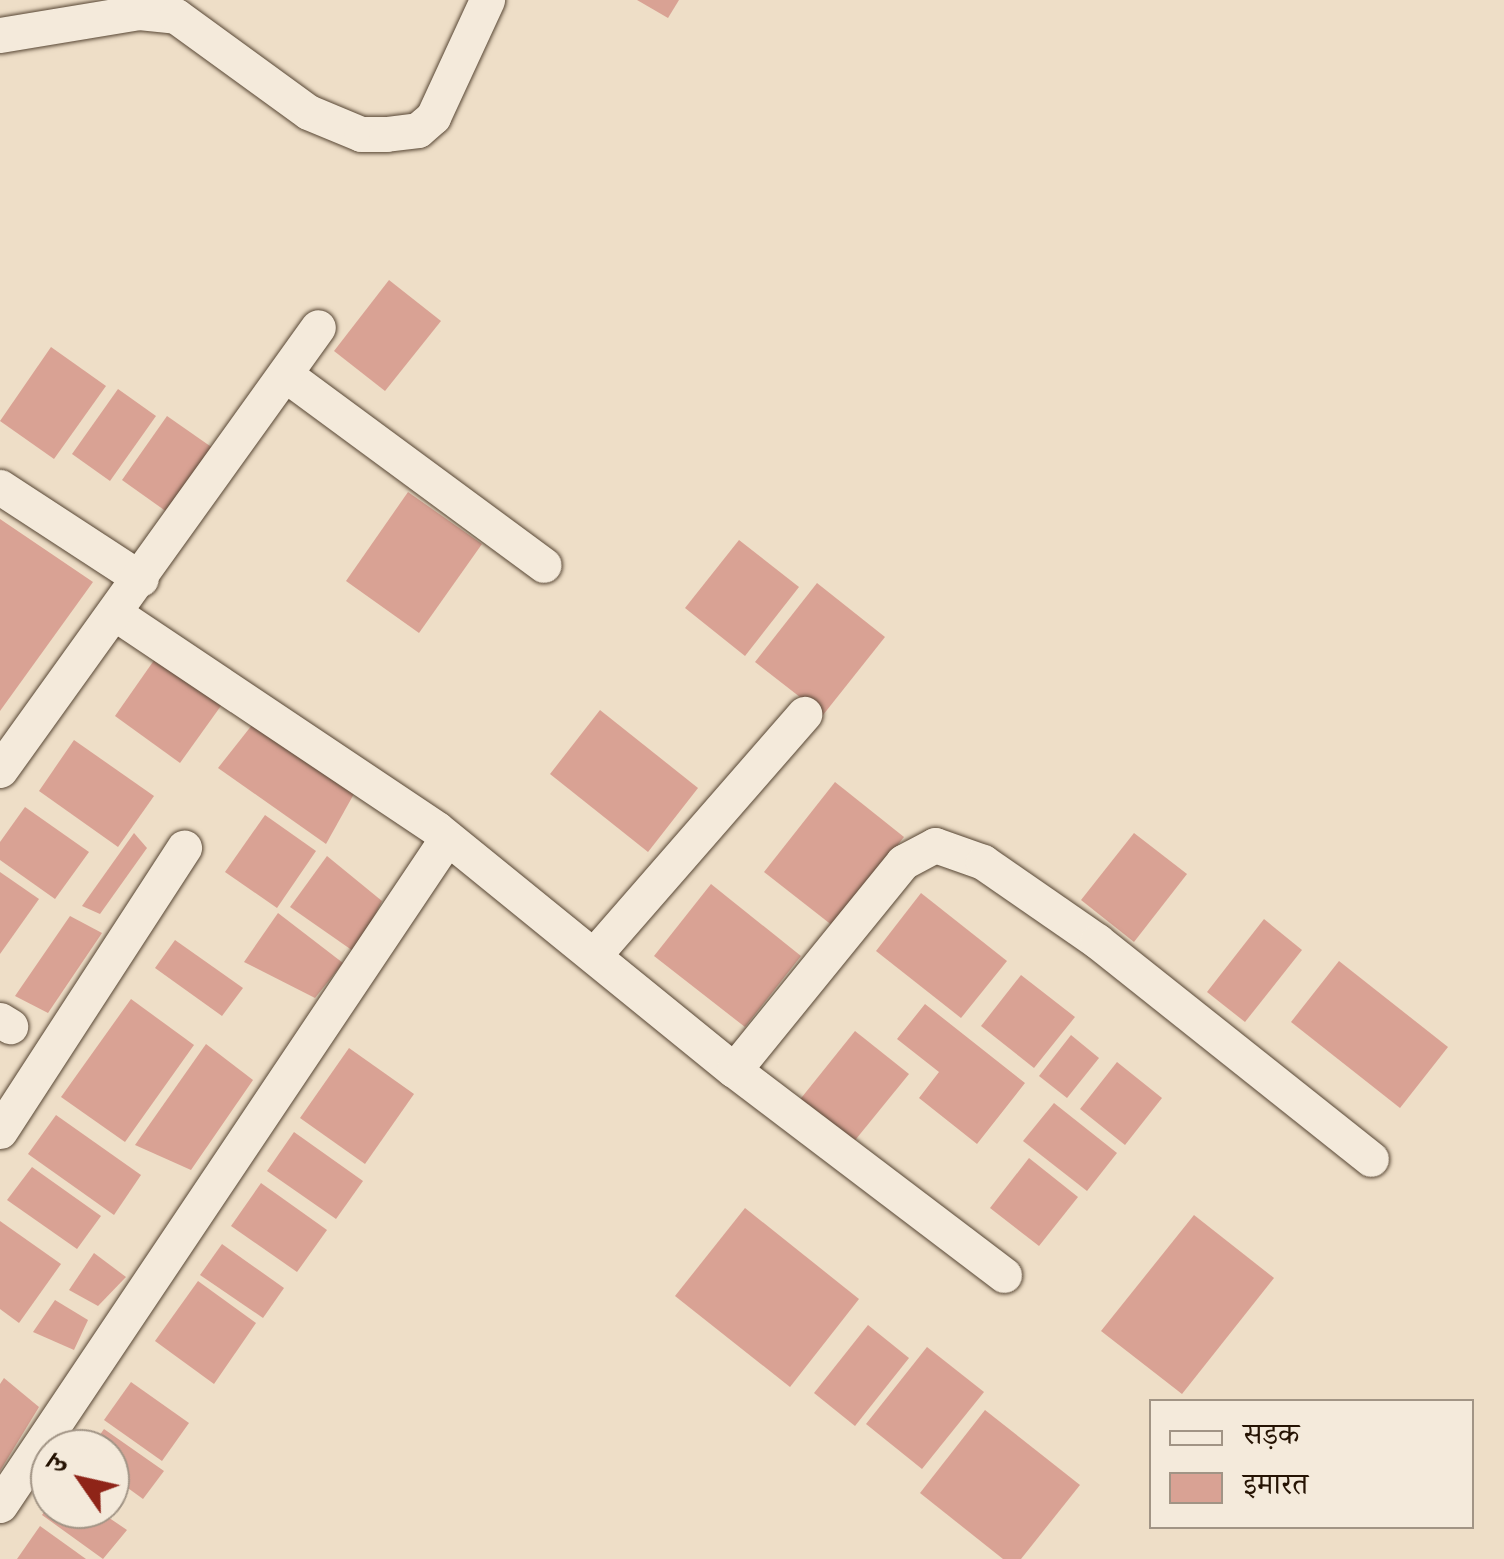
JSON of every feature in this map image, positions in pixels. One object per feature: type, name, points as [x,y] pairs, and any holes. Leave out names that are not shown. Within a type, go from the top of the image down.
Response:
[{"type":"street","points":[[0,35],[139,12],[196,12],[308,112],[361,134],[386,134],[418,130],[433,116],[486,0]]},
{"type":"street","points":[[0,770],[116,614],[318,327]]},
{"type":"street","points":[[286,375],[544,565]]},
{"type":"street","points":[[0,487],[140,578]]},
{"type":"street","points":[[116,614],[447,838],[734,1070],[1004,1275]]},
{"type":"street","points":[[594,956],[804,714]]},
{"type":"street","points":[[0,1506],[447,838]]},
{"type":"street","points":[[734,1070],[904,862],[935,844],[983,862],[1097,941],[1371,1159]]},
{"type":"street","points":[[0,1131],[184,848]]},
{"type":"building","points":[[637,0],[679,0],[668,18]]},
{"type":"building","points":[[389,280],[441,321],[385,391],[334,351]]},
{"type":"building","points":[[51,347],[106,386],[54,459],[0,421]]},
{"type":"building","points":[[118,389],[156,416],[110,481],[72,454]]},
{"type":"building","points":[[167,416],[220,453],[174,517],[122,480]]},
{"type":"building","points":[[408,492],[482,544],[419,633],[346,581]]},
{"type":"building","points":[[0,519],[93,582],[0,711]]},
{"type":"building","points":[[739,540],[799,587],[745,656],[685,608]]},
{"type":"building","points":[[817,583],[885,637],[823,715],[755,662]]},
{"type":"building","points":[[157,656],[223,703],[180,763],[115,716]]},
{"type":"building","points":[[600,710],[698,788],[648,852],[550,774]]},
{"type":"building","points":[[252,725],[355,792],[326,844],[218,768]]},
{"type":"building","points":[[74,740],[154,796],[118,847],[39,791]]},
{"type":"building","points":[[835,782],[904,837],[833,926],[764,872]]},
{"type":"building","points":[[25,807],[89,852],[55,899],[0,860],[0,842]]},
{"type":"building","points":[[265,815],[316,851],[277,908],[225,872]]},
{"type":"building","points":[[134,833],[147,848],[100,914],[82,906]]},
{"type":"building","points":[[1134,833],[1187,874],[1134,942],[1081,900]]},
{"type":"building","points":[[327,856],[382,901],[356,953],[290,907]]},
{"type":"building","points":[[0,872],[39,899],[0,954]]},
{"type":"building","points":[[711,884],[801,956],[745,1027],[654,956]]},
{"type":"building","points":[[921,893],[1007,961],[961,1018],[876,951]]},
{"type":"building","points":[[278,913],[343,963],[315,998],[244,962]]},
{"type":"building","points":[[70,916],[102,933],[48,1013],[15,996]]},
{"type":"building","points":[[1264,919],[1302,950],[1245,1022],[1207,992]]},
{"type":"building","points":[[175,940],[243,988],[222,1016],[155,968]]},
{"type":"building","points":[[1339,961],[1448,1047],[1400,1108],[1291,1022]]},
{"type":"building","points":[[1021,975],[1075,1017],[1034,1068],[981,1026]]},
{"type":"building","points":[[131,999],[194,1045],[125,1142],[61,1097]]},
{"type":"building","points":[[925,1004],[1025,1083],[977,1144],[919,1098],[939,1072],[897,1039]]},
{"type":"building","points":[[855,1031],[909,1074],[852,1144],[798,1102]]},
{"type":"building","points":[[1071,1035],[1099,1058],[1067,1098],[1039,1076]]},
{"type":"building","points":[[206,1044],[253,1080],[191,1170],[135,1145]]},
{"type":"building","points":[[349,1048],[414,1094],[365,1164],[300,1118]]},
{"type":"building","points":[[1117,1062],[1162,1098],[1125,1145],[1080,1109]]},
{"type":"building","points":[[1054,1103],[1117,1153],[1087,1191],[1023,1141]]},
{"type":"building","points":[[56,1115],[141,1175],[114,1215],[28,1154]]},
{"type":"building","points":[[294,1132],[363,1181],[336,1219],[267,1171]]},
{"type":"building","points":[[1029,1158],[1078,1197],[1039,1246],[990,1208]]},
{"type":"building","points":[[32,1167],[101,1216],[77,1249],[7,1200]]},
{"type":"building","points":[[261,1183],[327,1230],[297,1272],[231,1226]]},
{"type":"building","points":[[745,1208],[859,1299],[790,1387],[675,1296]]},
{"type":"building","points":[[1194,1215],[1274,1278],[1182,1394],[1101,1331]]},
{"type":"building","points":[[0,1221],[61,1264],[19,1323],[0,1309]]},
{"type":"building","points":[[222,1244],[284,1288],[263,1318],[200,1275]]},
{"type":"building","points":[[94,1253],[126,1277],[98,1306],[69,1290]]},
{"type":"building","points":[[198,1281],[256,1323],[214,1384],[155,1341]]},
{"type":"building","points":[[55,1300],[88,1320],[74,1350],[33,1332]]},
{"type":"building","points":[[868,1325],[909,1358],[855,1426],[814,1393]]},
{"type":"building","points":[[927,1347],[984,1392],[922,1469],[866,1424]]},
{"type":"building","points":[[4,1378],[39,1407],[0,1471],[0,1384]]},
{"type":"building","points":[[131,1382],[189,1423],[162,1461],[130,1438],[130,1429],[117,1429],[104,1420]]},
{"type":"building","points":[[985,1410],[1080,1485],[1021,1559],[1003,1559],[920,1493]]},
{"type":"building","points":[[130,1447],[164,1471],[143,1499],[130,1490]]},
{"type":"building","points":[[38,1529],[44,1529],[86,1559],[17,1559]]},
{"type":"building","points":[[61,1529],[127,1530],[103,1559]]}]
